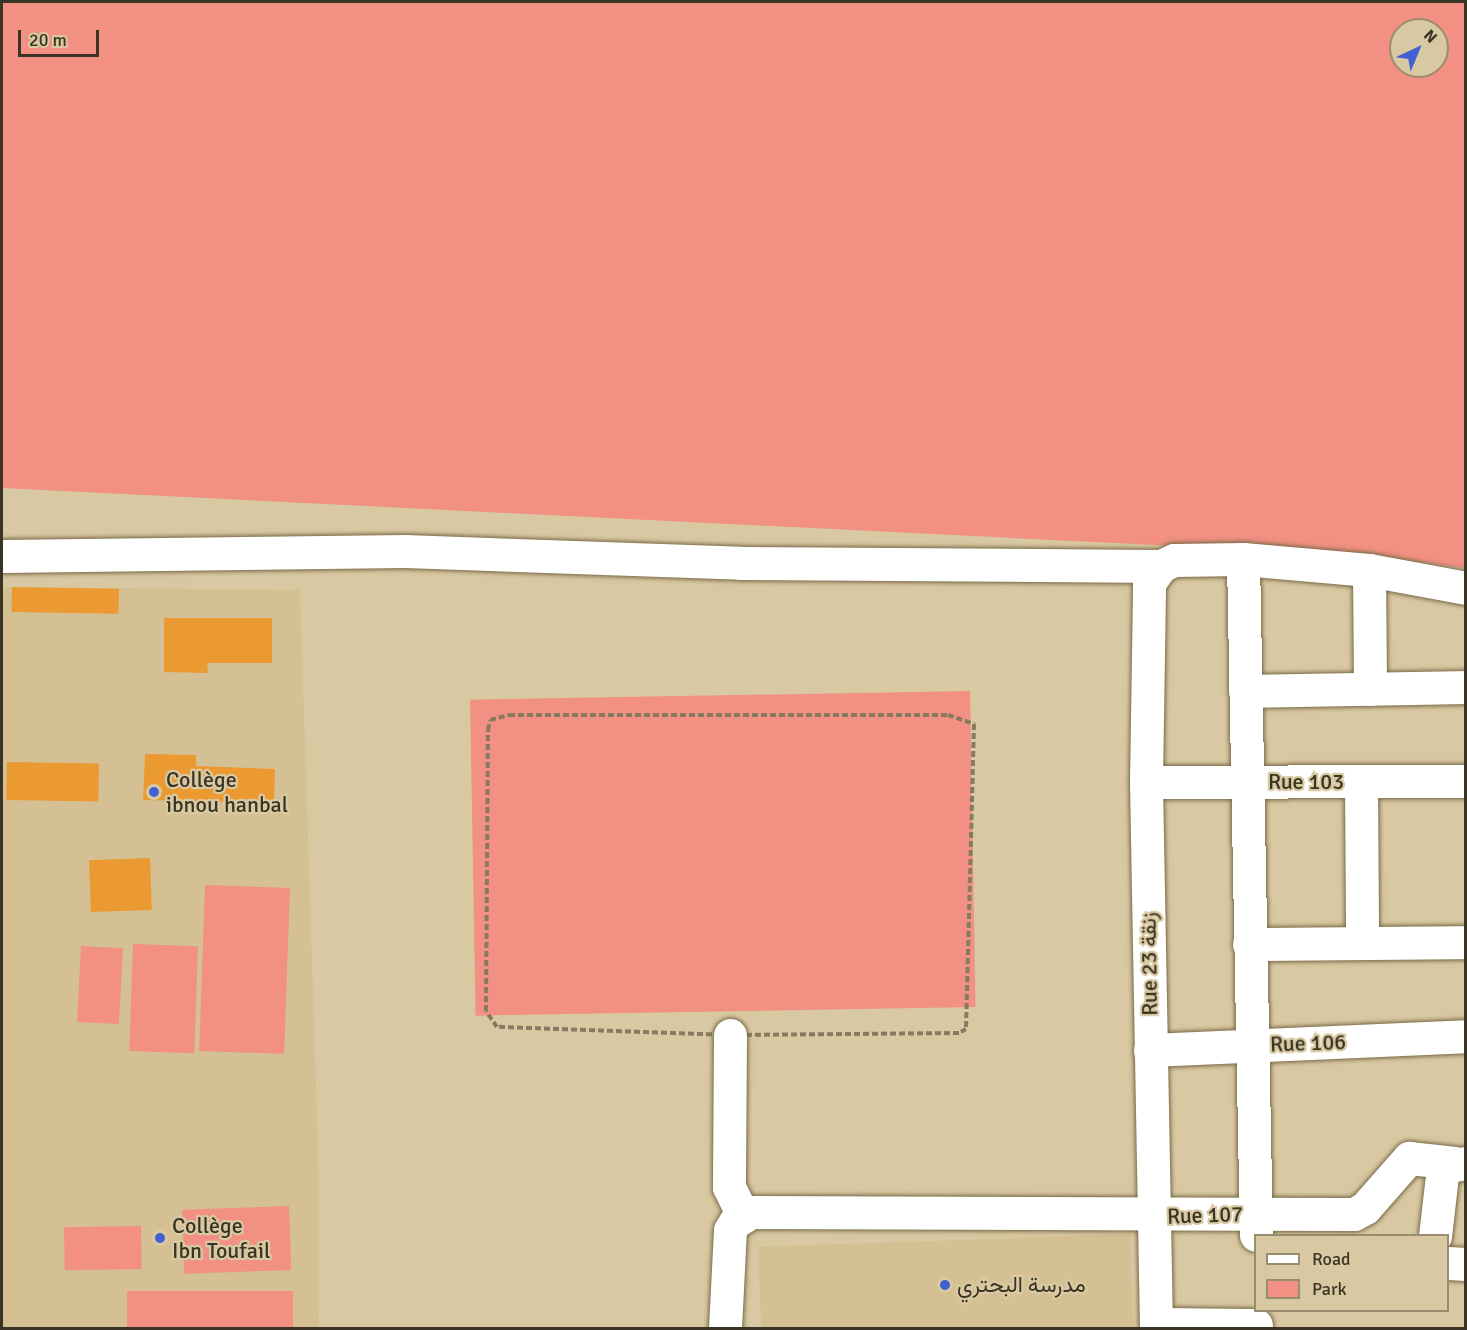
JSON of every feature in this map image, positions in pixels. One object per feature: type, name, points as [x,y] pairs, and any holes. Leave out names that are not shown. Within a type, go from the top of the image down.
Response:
[{"type":"street","points":[[2,556],[404,550],[741,563],[1161,566],[1174,560],[1243,559],[1369,570],[1466,588]]},
{"type":"street","points":[[1243,559],[1256,1225]]},
{"type":"street","name":"Rue 23 زنقة","points":[[1156,1326],[1146,782],[1149,583],[1161,566]]},
{"type":"street","points":[[1369,570],[1370,689]]},
{"type":"street","points":[[1245,691],[1466,687]]},
{"type":"street","name":"Rue 103","points":[[1146,782],[1466,781]]},
{"type":"street","points":[[1361,782],[1362,942]]},
{"type":"street","points":[[1249,944],[1466,942]]},
{"type":"street","points":[[725,1329],[730,1230],[743,1216],[729,1187],[730,1035]]},
{"type":"street","name":"Rue 106","points":[[1150,1050],[1466,1036]]},
{"type":"street","name":"Rue 107","points":[[743,1216],[752,1212],[1154,1216],[1256,1225],[1354,1214],[1365,1208],[1409,1158],[1460,1163]]},
{"type":"street","points":[[1435,1234],[1440,1177],[1443,1167],[1460,1163]]},
{"type":"street","points":[[1449,1263],[1466,1264]]},
{"type":"street","points":[[1156,1326],[1256,1321]]},
{"type":"path","points":[[508,715],[948,715],[974,724],[966,1029],[959,1033],[730,1035],[496,1027],[486,1011],[490,720],[508,715]]},
{"type":"shaded area","name":"Collège ibnou hanbal","points":[[2,587],[300,590],[318,1147],[319,1328],[2,1328]]},
{"type":"shaded area","name":"مدرسة البحتري","points":[[1130,1234],[1133,1328],[761,1328],[758,1247]]},
{"type":"green space","points":[[2,2],[1465,2],[1465,568],[1376,556],[2,488]]},
{"type":"green space","points":[[970,691],[976,1007],[476,1016],[470,700]]},
{"type":"green space","points":[[205,885],[290,888],[284,1054],[199,1051]]},
{"type":"green space","points":[[133,944],[198,946],[194,1053],[129,1051]]},
{"type":"green space","points":[[81,946],[123,948],[119,1024],[77,1022]]},
{"type":"green space","points":[[289,1206],[291,1270],[184,1274],[182,1210]]},
{"type":"green space","points":[[141,1226],[142,1269],[65,1270],[64,1227]]},
{"type":"green space","points":[[127,1291],[293,1291],[293,1328],[127,1328]]},
{"type":"building","points":[[12,587],[119,589],[119,614],[12,612]]},
{"type":"building","points":[[164,618],[272,618],[272,663],[207,663],[208,673],[164,672]]},
{"type":"building","points":[[145,754],[196,755],[196,766],[275,769],[274,803],[143,800]]},
{"type":"building","points":[[7,762],[99,764],[98,802],[6,800]]},
{"type":"building","points":[[150,858],[152,910],[91,912],[89,860]]},
{"type":"place","name":"Collège ibnou hanbal","points":[[154,792]]},
{"type":"place","name":"Collège Ibn Toufail","points":[[160,1238]]},
{"type":"place","name":"مدرسة البحتري","points":[[945,1285]]}]
